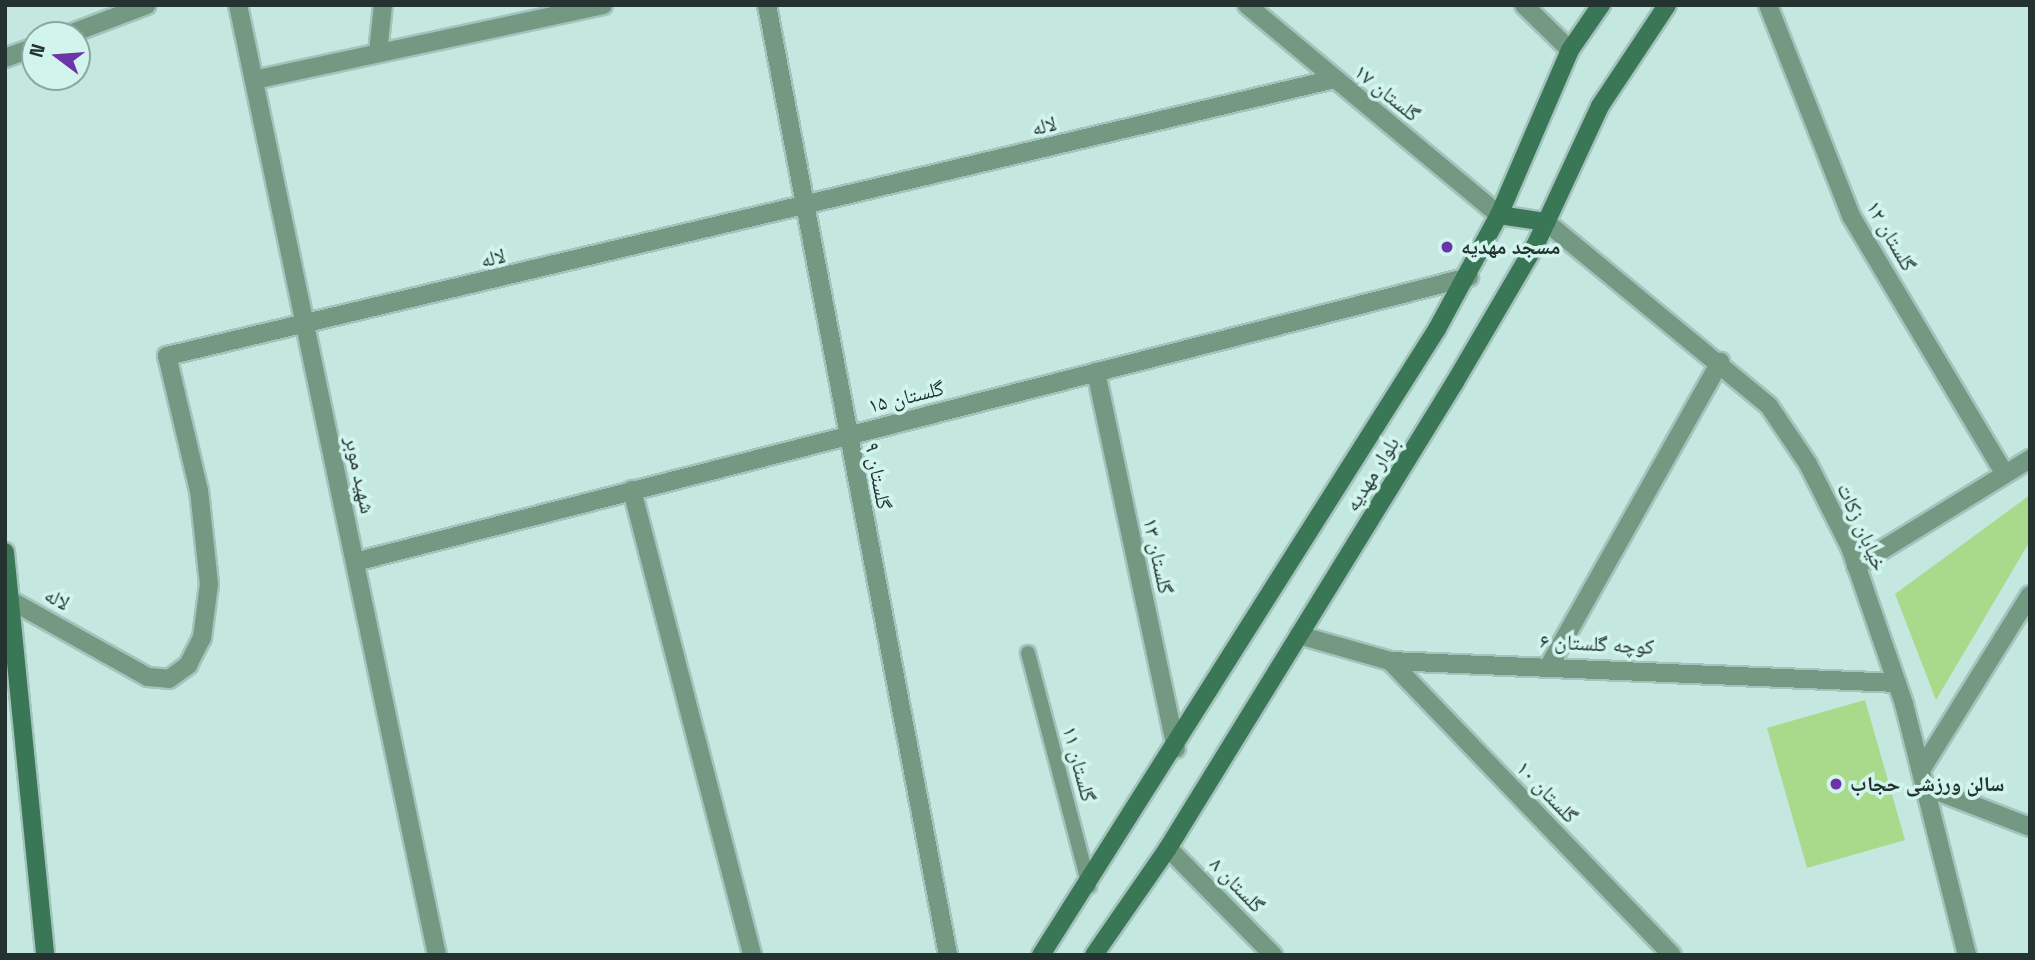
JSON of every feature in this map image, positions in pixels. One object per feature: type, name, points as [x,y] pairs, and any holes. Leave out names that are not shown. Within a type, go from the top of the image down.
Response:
[{"type":"main road","name":"بلوار مهدیه","points":[[1041,955],[1089,886],[1176,749],[1468,277],[1499,215],[1570,50],[1601,5]]},
{"type":"main road","name":"بلوار مهدیه","points":[[1094,955],[1168,848],[1299,635],[1546,222],[1600,106],[1667,5]]},
{"type":"main road","points":[[1499,215],[1546,222]]},
{"type":"main road","points":[[5,552],[45,955]]},
{"type":"street","points":[[91,26],[148,5]]},
{"type":"street","name":"شهید موبر","points":[[238,5],[437,955]]},
{"type":"street","points":[[378,54],[383,5]]},
{"type":"street","points":[[254,80],[603,5]]},
{"type":"street","name":"گلستان ۹","points":[[767,5],[948,955]]},
{"type":"street","name":"گلستان ۱۷","points":[[1247,5],[1499,215]]},
{"type":"street","points":[[1524,5],[1570,50]]},
{"type":"street","name":"گلستان ۱۲","points":[[1768,5],[1851,216],[2005,474]]},
{"type":"street","name":"لاله","points":[[10,600],[148,677],[169,679],[188,665],[202,638],[209,584],[200,491],[167,356],[306,326],[1334,79]]},
{"type":"street","name":"خیابان زکات","points":[[1546,222],[1720,362],[1769,406],[1795,445],[1856,566],[1897,683],[1967,955]]},
{"type":"street","name":"گلستان ۱۵","points":[[355,562],[1468,277]]},
{"type":"street","points":[[1550,664],[1720,362]]},
{"type":"street","name":"گلستان ۱۳","points":[[1096,372],[1176,749]]},
{"type":"street","points":[[1856,566],[2030,459]]},
{"type":"street","points":[[632,491],[752,955]]},
{"type":"street","points":[[2030,595],[1922,778],[2030,827]]},
{"type":"street","name":"کوچه گلستان ۶","points":[[1299,635],[1390,661],[1550,664],[1897,683]]},
{"type":"street","name":"گلستان ۱۰","points":[[1390,661],[1672,955]]},
{"type":"street","name":"گلستان ۸","points":[[1168,848],[1273,955]]},
{"type":"lane","name":"گلستان ۱۱","points":[[1028,653],[1089,886]]},
{"type":"green space","points":[[2030,495],[2030,541],[1936,700],[1895,594]]},
{"type":"green space","name":"سالن ورزشی حجاب","points":[[1865,700],[1905,840],[1807,868],[1767,728]]},
{"type":"place","name":"مسجد مهدیه","points":[[1447,247]]},
{"type":"place","name":"سالن ورزشی حجاب","points":[[1836,784]]}]
